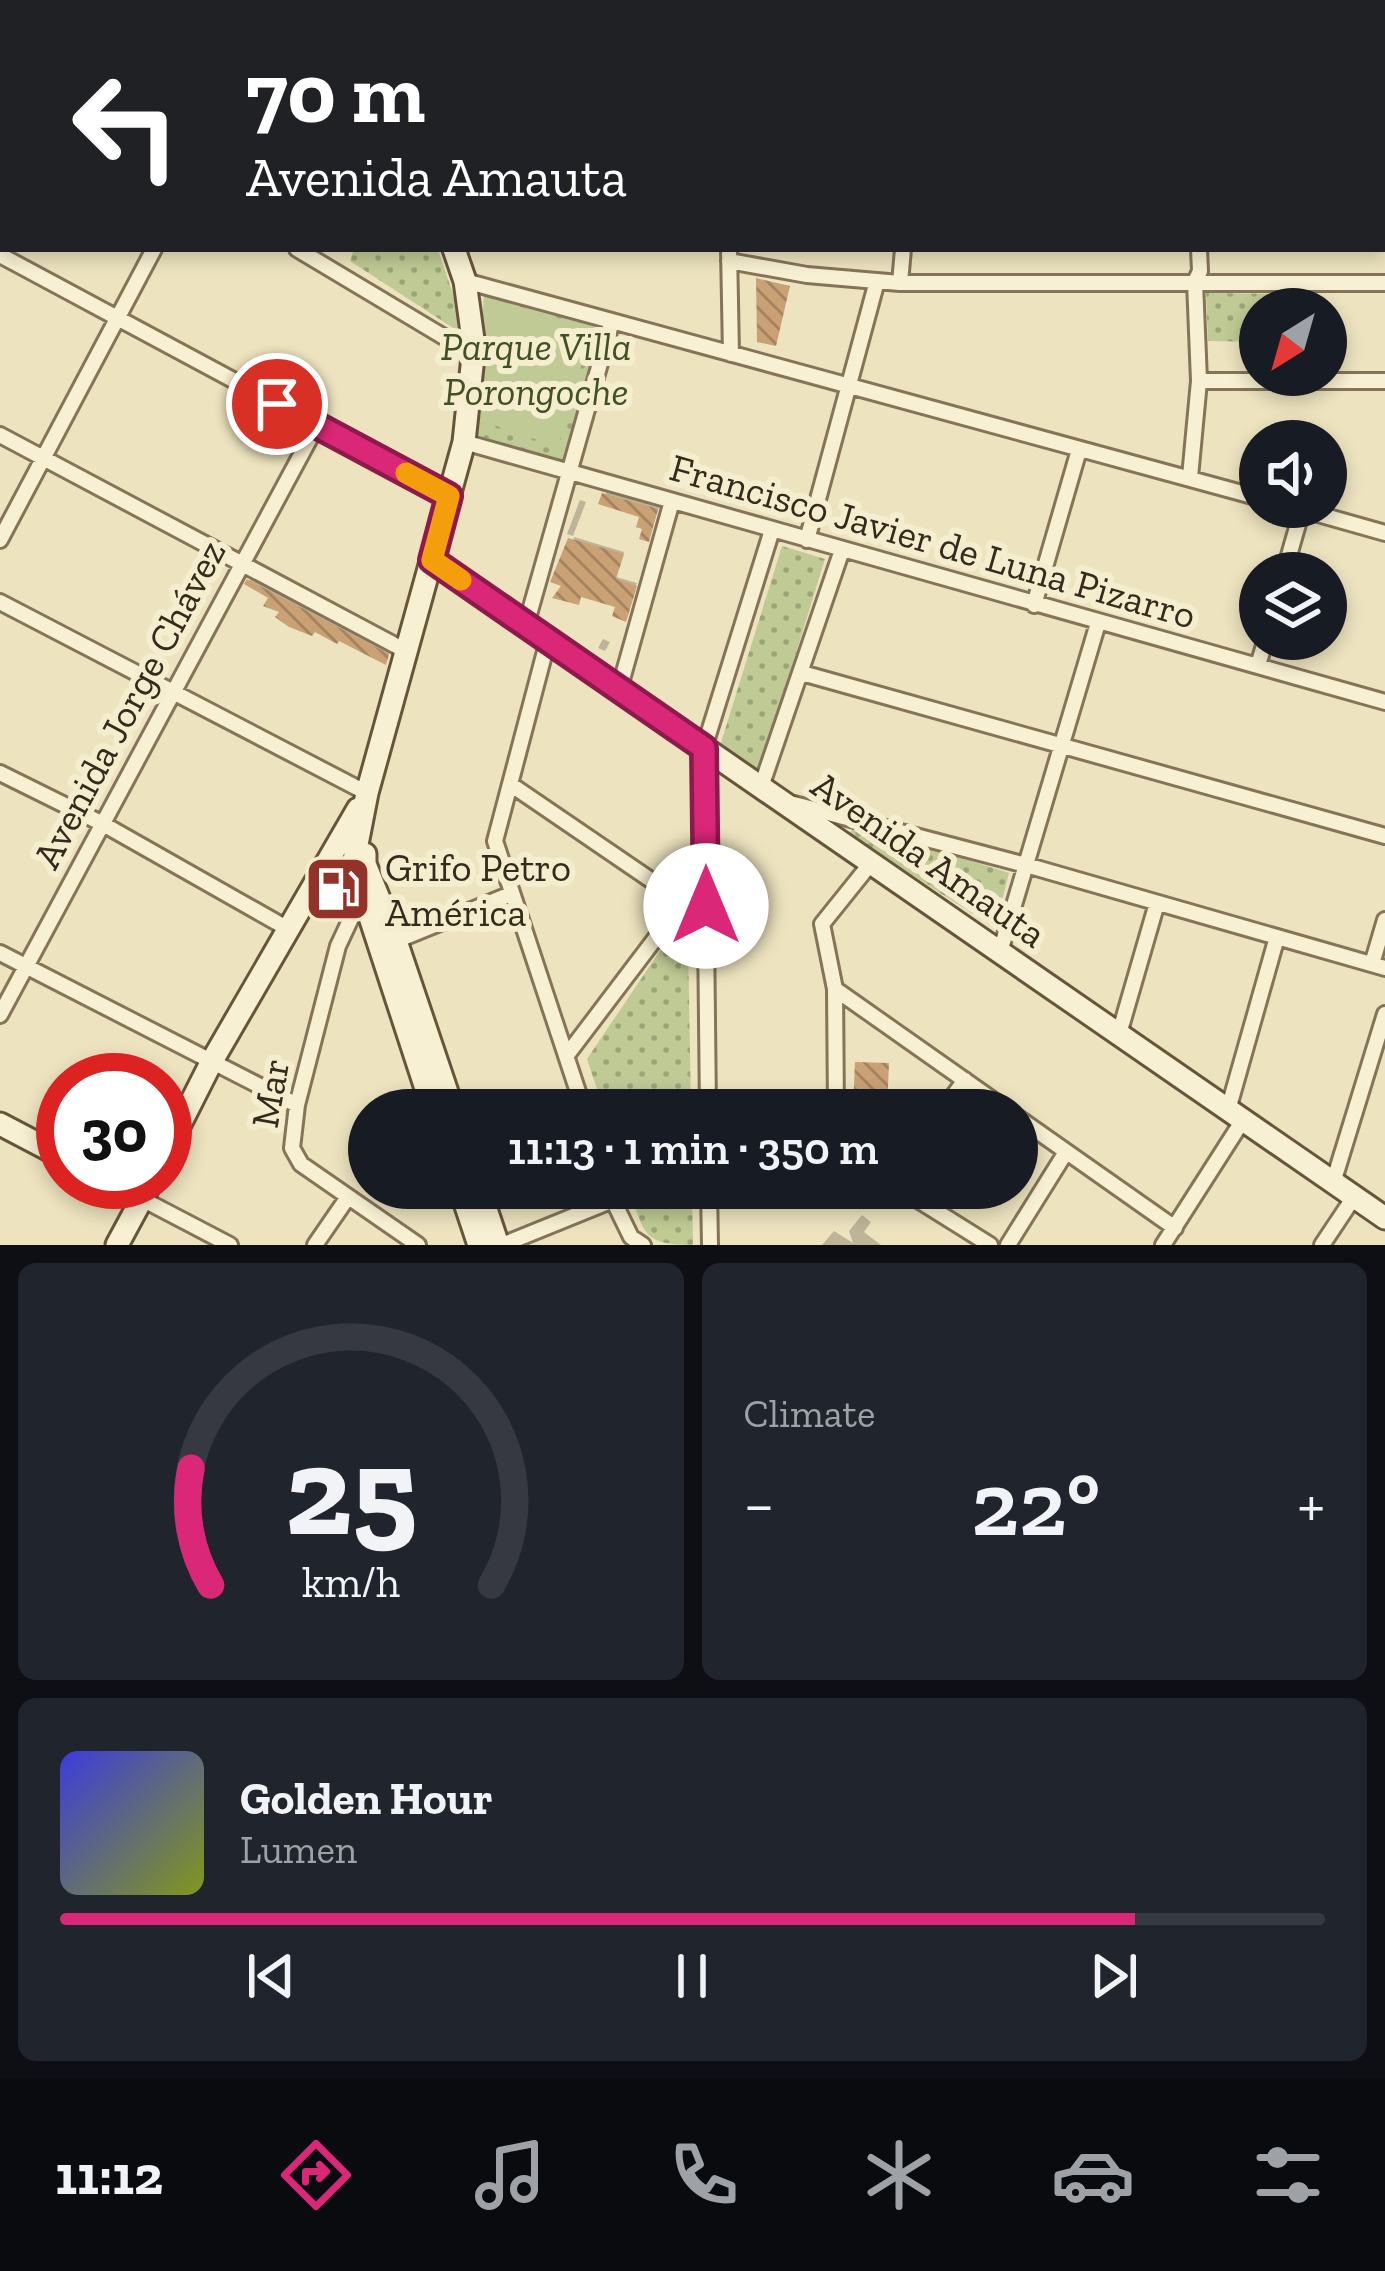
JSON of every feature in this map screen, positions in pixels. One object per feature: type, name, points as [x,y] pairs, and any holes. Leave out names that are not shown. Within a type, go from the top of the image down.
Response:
[{"type":"street","points":[[0,540],[152,252]]},
{"type":"street","points":[[302,252],[444,337],[474,346]]},
{"type":"street","points":[[444,1089],[387,944],[354,895],[353,865],[367,793],[464,442],[474,346],[455,252]]},
{"type":"street","points":[[900,283],[903,252]]},
{"type":"street","points":[[1190,477],[1199,381],[1195,282],[1199,252]]},
{"type":"street","points":[[0,255],[449,496]]},
{"type":"street","points":[[730,354],[729,255],[807,275],[900,283],[1385,283]]},
{"type":"street","points":[[464,280],[1239,492]]},
{"type":"street","points":[[807,540],[877,281]]},
{"type":"street","points":[[526,625],[612,321]]},
{"type":"street","points":[[1199,381],[1385,381]]},
{"type":"street","name":"Avenida Jorge Chávez","points":[[0,1015],[317,425]]},
{"type":"street","points":[[0,435],[406,651]]},
{"type":"street","name":"Francisco Javier de Luna Pizarro","points":[[464,442],[1385,702]]},
{"type":"street","points":[[1034,605],[1079,450]]},
{"type":"street","points":[[620,690],[672,501]]},
{"type":"street","points":[[1347,522],[1385,533]]},
{"type":"street","points":[[708,1089],[704,748],[772,530]]},
{"type":"street","points":[[842,550],[802,673],[771,794],[1379,966],[1385,920]]},
{"type":"street","name":"Avenida Amauta","points":[[432,560],[1385,1218]]},
{"type":"street","points":[[0,602],[367,793]]},
{"type":"street","points":[[1000,952],[1098,623]]},
{"type":"street","points":[[548,640],[495,841],[578,1089]]},
{"type":"street","points":[[1258,665],[1260,660]]},
{"type":"street","points":[[802,673],[1385,836]]},
{"type":"street","points":[[0,773],[103,824],[290,930]]},
{"type":"street","points":[[510,784],[683,902],[706,906]]},
{"type":"street","points":[[192,1101],[290,930],[323,884],[367,793]]},
{"type":"street","points":[[367,793],[365,864],[427,1089]]},
{"type":"street","points":[[836,1089],[835,988],[822,924],[871,863]]},
{"type":"street","points":[[387,944],[511,894]]},
{"type":"street","name":"Mar","points":[[348,1197],[296,1157],[292,1135],[354,895]]},
{"type":"street","points":[[567,1055],[683,902]]},
{"type":"street","points":[[1119,1034],[1157,903]]},
{"type":"street","points":[[1163,1245],[1235,1115],[1277,938]]},
{"type":"street","points":[[0,953],[297,1105]]},
{"type":"street","points":[[835,988],[977,1089]]},
{"type":"street","points":[[1334,1183],[1385,1014]]},
{"type":"street","points":[[958,1089],[964,1080]]},
{"type":"street","points":[[0,1124],[36,1143]]},
{"type":"street","points":[[1038,1132],[1175,1228]]},
{"type":"street","points":[[1008,1245],[1066,1152]]},
{"type":"street","points":[[315,1245],[348,1197]]},
{"type":"street","points":[[1322,1245],[1354,1197]]},
{"type":"street","points":[[117,1245],[136,1209]]},
{"type":"street","points":[[174,1209],[230,1245]]},
{"type":"street","name":"Mar","points":[[366,1209],[418,1245]]},
{"type":"street","points":[[467,1209],[479,1245]]},
{"type":"street","points":[[487,1209],[500,1245],[578,1209]]},
{"type":"street","points":[[618,1209],[632,1237],[643,1245]]},
{"type":"street","points":[[709,1209],[710,1245]]},
{"type":"street","points":[[933,1209],[990,1245]]},
{"type":"green space","points":[[353,252],[439,252],[467,337],[350,261]]},
{"type":"green space","points":[[1206,293],[1239,293],[1239,342],[1208,341]]},
{"type":"green space","name":"Parque Villa Porongoche","points":[[484,294],[604,328],[567,467],[477,435]]},
{"type":"green space","name":"Parque Villa Porongoche","points":[[484,296],[592,328],[558,447],[479,420]]},
{"type":"green space","points":[[782,546],[825,559],[759,773],[720,746]]},
{"type":"green space","points":[[855,824],[1009,873],[995,928],[849,835]]},
{"type":"green space","points":[[674,930],[688,939],[691,1089],[597,1089],[587,1059]]},
{"type":"green space","points":[[636,1209],[692,1209],[693,1245],[654,1239]]},
{"type":"building","points":[[756,278],[790,286],[776,346],[757,342]]},
{"type":"building","points":[[602,493],[658,509],[649,542],[639,539],[639,517],[598,504]]},
{"type":"building","points":[[568,538],[624,554],[616,579],[637,586],[626,622],[612,616],[615,607],[581,597],[579,605],[552,598],[561,586],[550,582]]},
{"type":"building","points":[[247,579],[389,654],[386,665],[339,641],[289,627],[275,617],[279,612],[263,606],[268,598],[244,584]]},
{"type":"building","points":[[855,1062],[889,1063],[888,1089],[854,1089]]},
{"type":"slow traffic","points":[[406,473],[449,496],[432,560],[461,580]]},
{"type":"place","name":"Grifo Petro América","points":[[338,889]]},
{"type":"route","points":[[277,404],[449,496],[432,560],[704,748],[706,906]]}]
